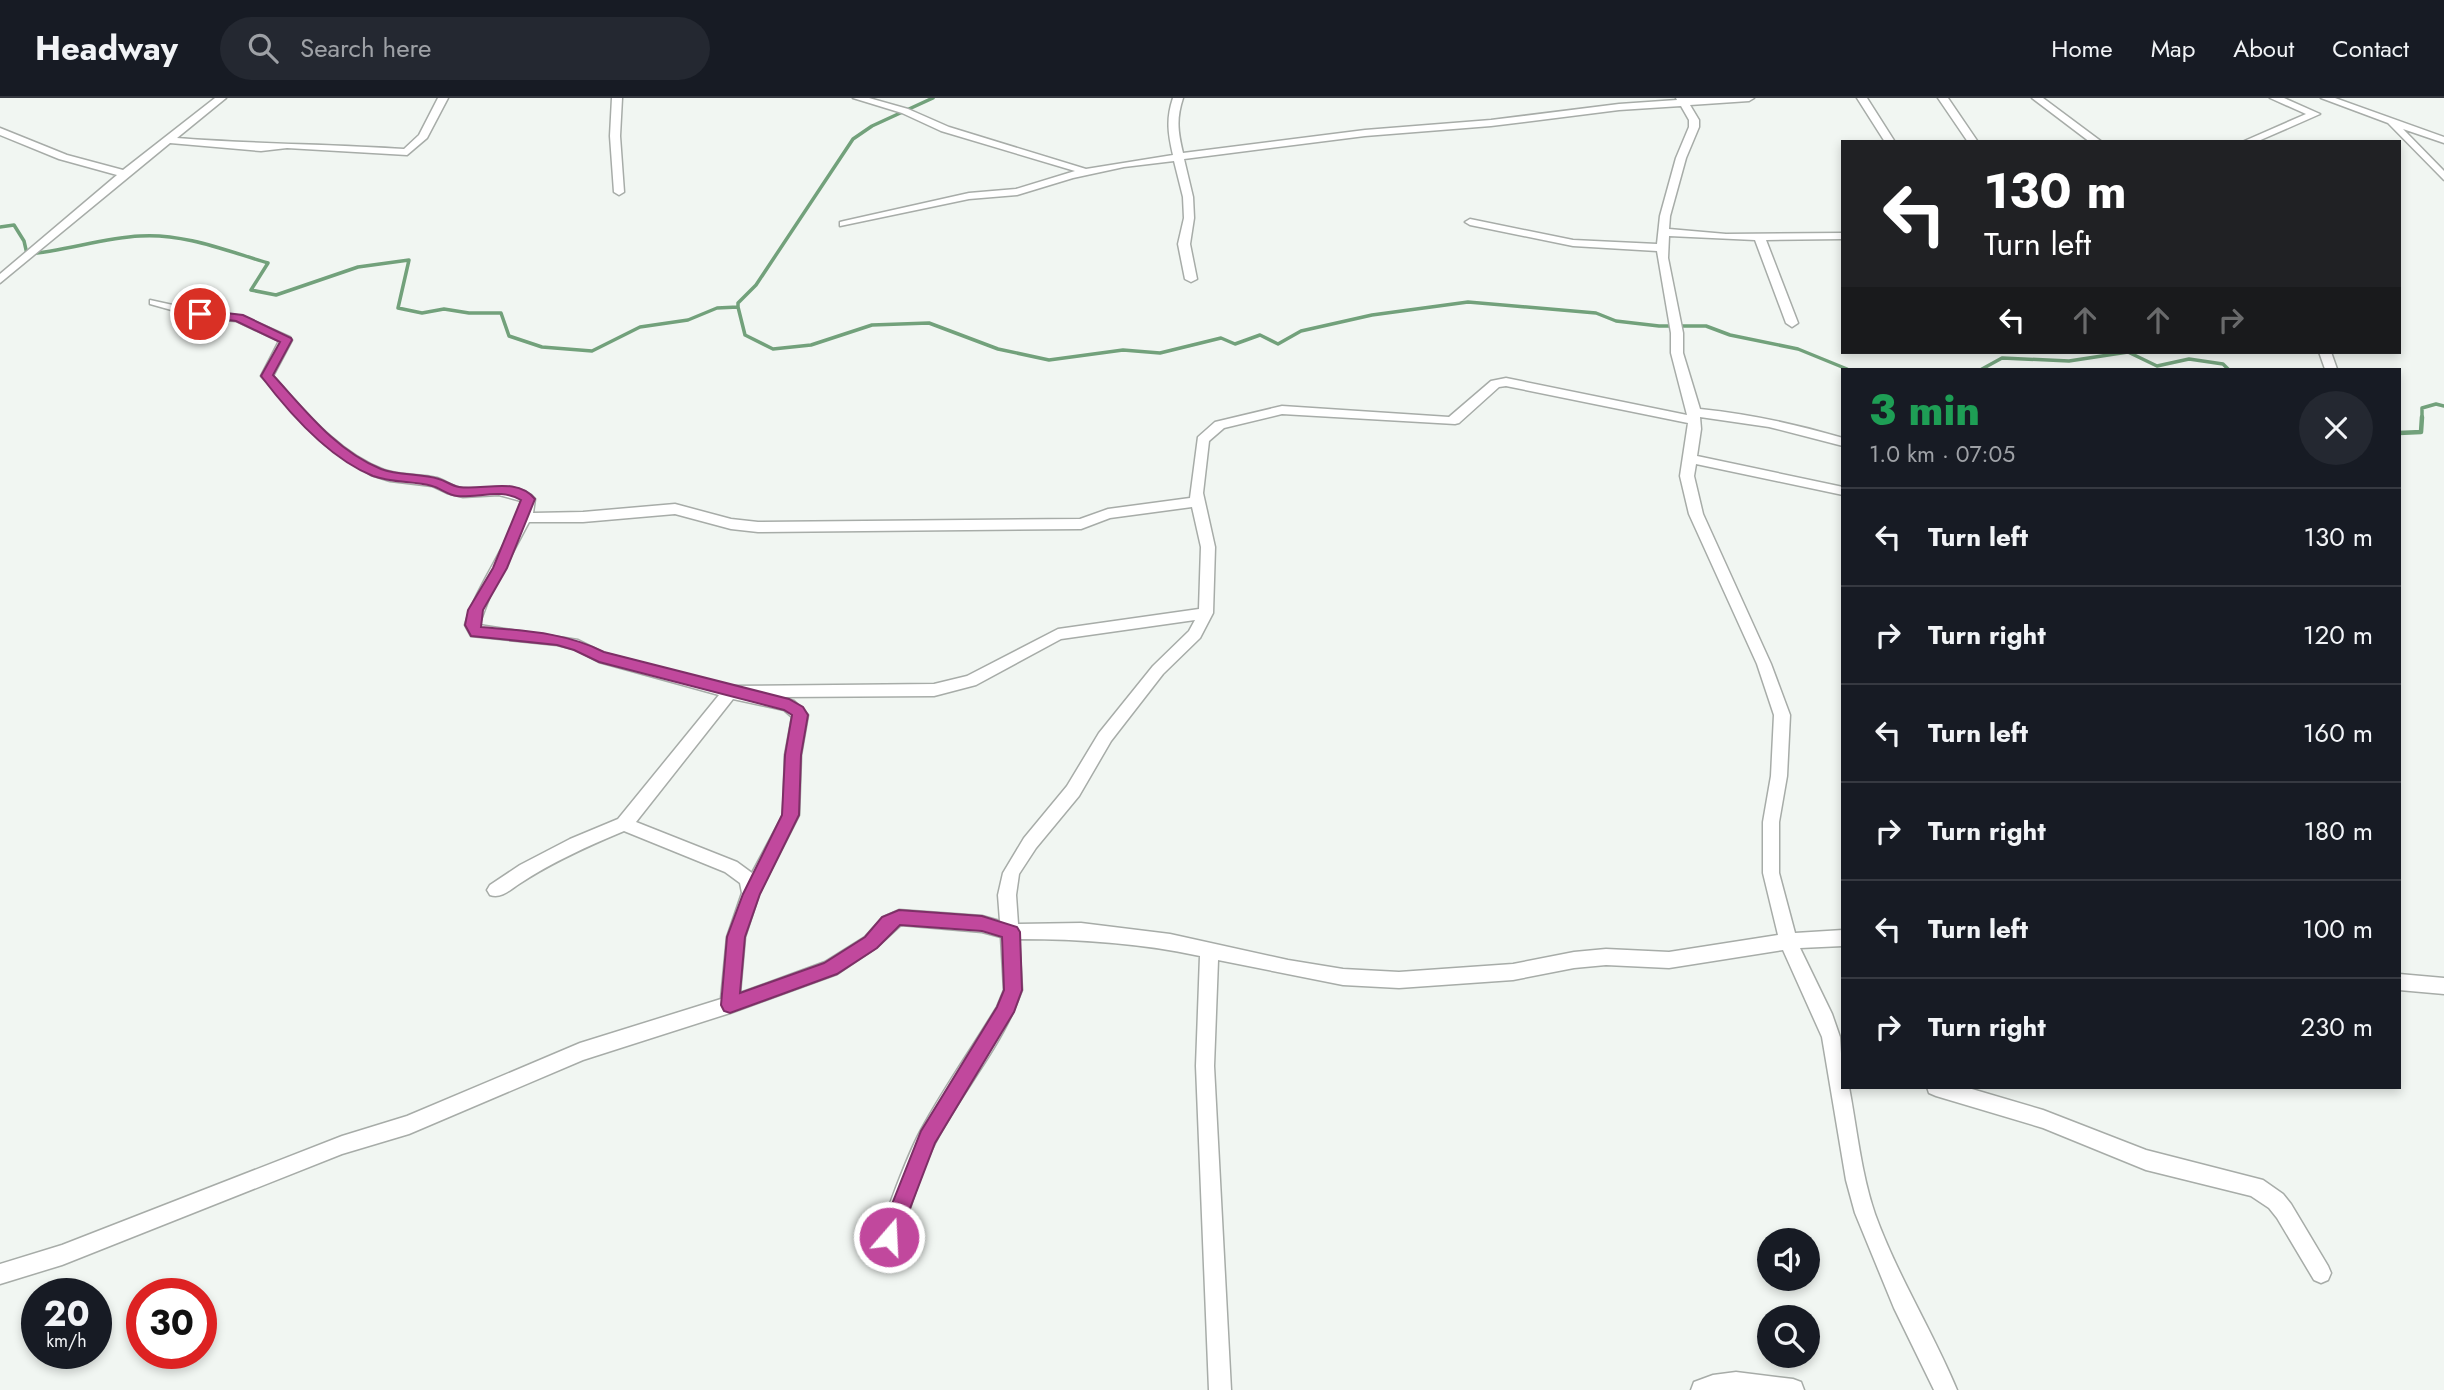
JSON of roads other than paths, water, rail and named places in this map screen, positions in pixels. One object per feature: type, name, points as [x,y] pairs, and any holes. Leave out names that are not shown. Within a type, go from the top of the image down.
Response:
[{"type":"street","points":[[0,280],[27,260],[125,174],[221,98]]},
{"type":"street","points":[[168,140],[261,148],[288,145],[407,152],[423,136],[443,98]]},
{"type":"street","points":[[617,98],[615,135],[619,192]]},
{"type":"street","points":[[859,98],[905,111],[944,129],[1049,163],[1088,172]]},
{"type":"street","points":[[1178,98],[1172,117],[1172,129],[1181,156],[1188,197],[1189,218],[1184,251],[1191,279]]},
{"type":"street","points":[[844,224],[969,196],[1017,192],[1088,172],[1181,156],[1339,136],[1491,123],[1563,109],[1749,98]]},
{"type":"street","points":[[1862,98],[1889,140]]},
{"type":"street","points":[[1943,98],[1972,140]]},
{"type":"street","points":[[2037,98],[2094,140]]},
{"type":"street","points":[[2275,98],[2315,114]]},
{"type":"street","points":[[1681,100],[1694,120],[1694,127],[1678,169],[1662,232],[1662,248],[1678,353],[1695,429],[1687,476],[1696,514],[1764,664],[1782,715],[1779,776],[1771,822],[1771,873],[1788,941],[1803,978],[1823,1014],[1838,1057],[1841,1078]]},
{"type":"street","points":[[2252,140],[2315,114],[2330,100],[2444,140]]},
{"type":"street","points":[[2391,122],[2444,177]]},
{"type":"street","points":[[0,131],[63,157],[125,174]]},
{"type":"street","points":[[1470,222],[1573,243],[1662,248]]},
{"type":"street","points":[[1662,232],[1759,237],[1841,236]]},
{"type":"street","points":[[1759,237],[1792,323]]},
{"type":"street","points":[[154,302],[200,314],[239,318],[286,340],[267,376],[312,426],[344,454],[377,472],[436,482],[456,492],[518,492],[528,499],[500,568],[475,610],[472,625],[476,632],[557,640],[578,645],[599,657],[789,705],[800,715],[793,755],[791,815],[751,894],[736,937],[730,1005]]},
{"type":"street","points":[[883,1258],[895,1216],[928,1138],[1004,1012],[1013,990],[1007,895],[1011,873],[1030,843],[1073,791],[1105,737],[1158,670],[1195,634],[1206,613],[1208,547],[1197,502],[1200,445],[1210,432],[1220,425],[1282,410],[1455,420],[1495,384],[1506,382],[1693,416],[1756,419],[1841,441]]},
{"type":"street","points":[[1689,459],[1841,491]]},
{"type":"street","points":[[523,515],[532,518],[583,517],[675,509],[731,524],[758,527],[987,527],[1081,524],[1108,514],[1170,508],[1197,502]]},
{"type":"street","points":[[730,692],[934,690],[971,681],[1058,634],[1206,613]]},
{"type":"street","points":[[496,890],[536,864],[624,824],[730,692]]},
{"type":"street","points":[[624,824],[731,867],[747,879],[751,894]]},
{"type":"street","points":[[0,1274],[62,1255],[342,1145],[409,1125],[580,1052],[730,1005],[831,968],[871,942],[889,922],[899,917],[982,924],[1011,932],[1081,931],[1170,942],[1343,977],[1399,980],[1513,972],[1574,960],[1606,957],[1669,960],[1788,941],[1841,938]]},
{"type":"street","points":[[1209,950],[1205,1066],[1220,1390]]},
{"type":"street","points":[[2401,982],[2444,986]]},
{"type":"street","points":[[1843,1089],[1856,1180],[1865,1213],[1896,1291],[1946,1390]]},
{"type":"street","points":[[1943,1089],[2043,1119],[2146,1160],[2256,1187],[2276,1201],[2284,1211],[2320,1273]]},
{"type":"street","points":[[1702,1390],[1714,1384],[1741,1381],[1793,1390]]},
{"type":"waterway","points":[[738,307],[738,303],[756,285],[853,139],[872,126],[933,98]]},
{"type":"waterway","points":[[0,227],[14,225],[24,241],[27,254],[140,236],[172,237],[205,244],[268,263],[251,290],[276,295],[358,267],[409,260],[398,308],[422,313],[444,309],[469,313],[501,313],[509,336],[542,347],[592,351],[640,327],[688,320],[717,308],[738,307]]},
{"type":"waterway","points":[[738,307],[745,335],[773,349],[811,345],[872,325],[929,323],[998,349],[1049,360],[1123,350],[1160,353],[1221,338],[1235,344],[1260,335],[1278,344],[1301,331],[1372,315],[1468,302],[1596,313],[1616,321],[1659,326],[1706,326],[1730,335],[1798,349],[1845,368]]},
{"type":"waterway","points":[[1984,368],[2002,358],[2069,361],[2115,354]]},
{"type":"waterway","points":[[2132,354],[2157,366],[2189,359],[2223,364],[2227,368]]},
{"type":"waterway","points":[[2422,417],[2422,408],[2436,404],[2444,406]]},
{"type":"waterway","points":[[2401,433],[2421,432],[2422,417]]}]
